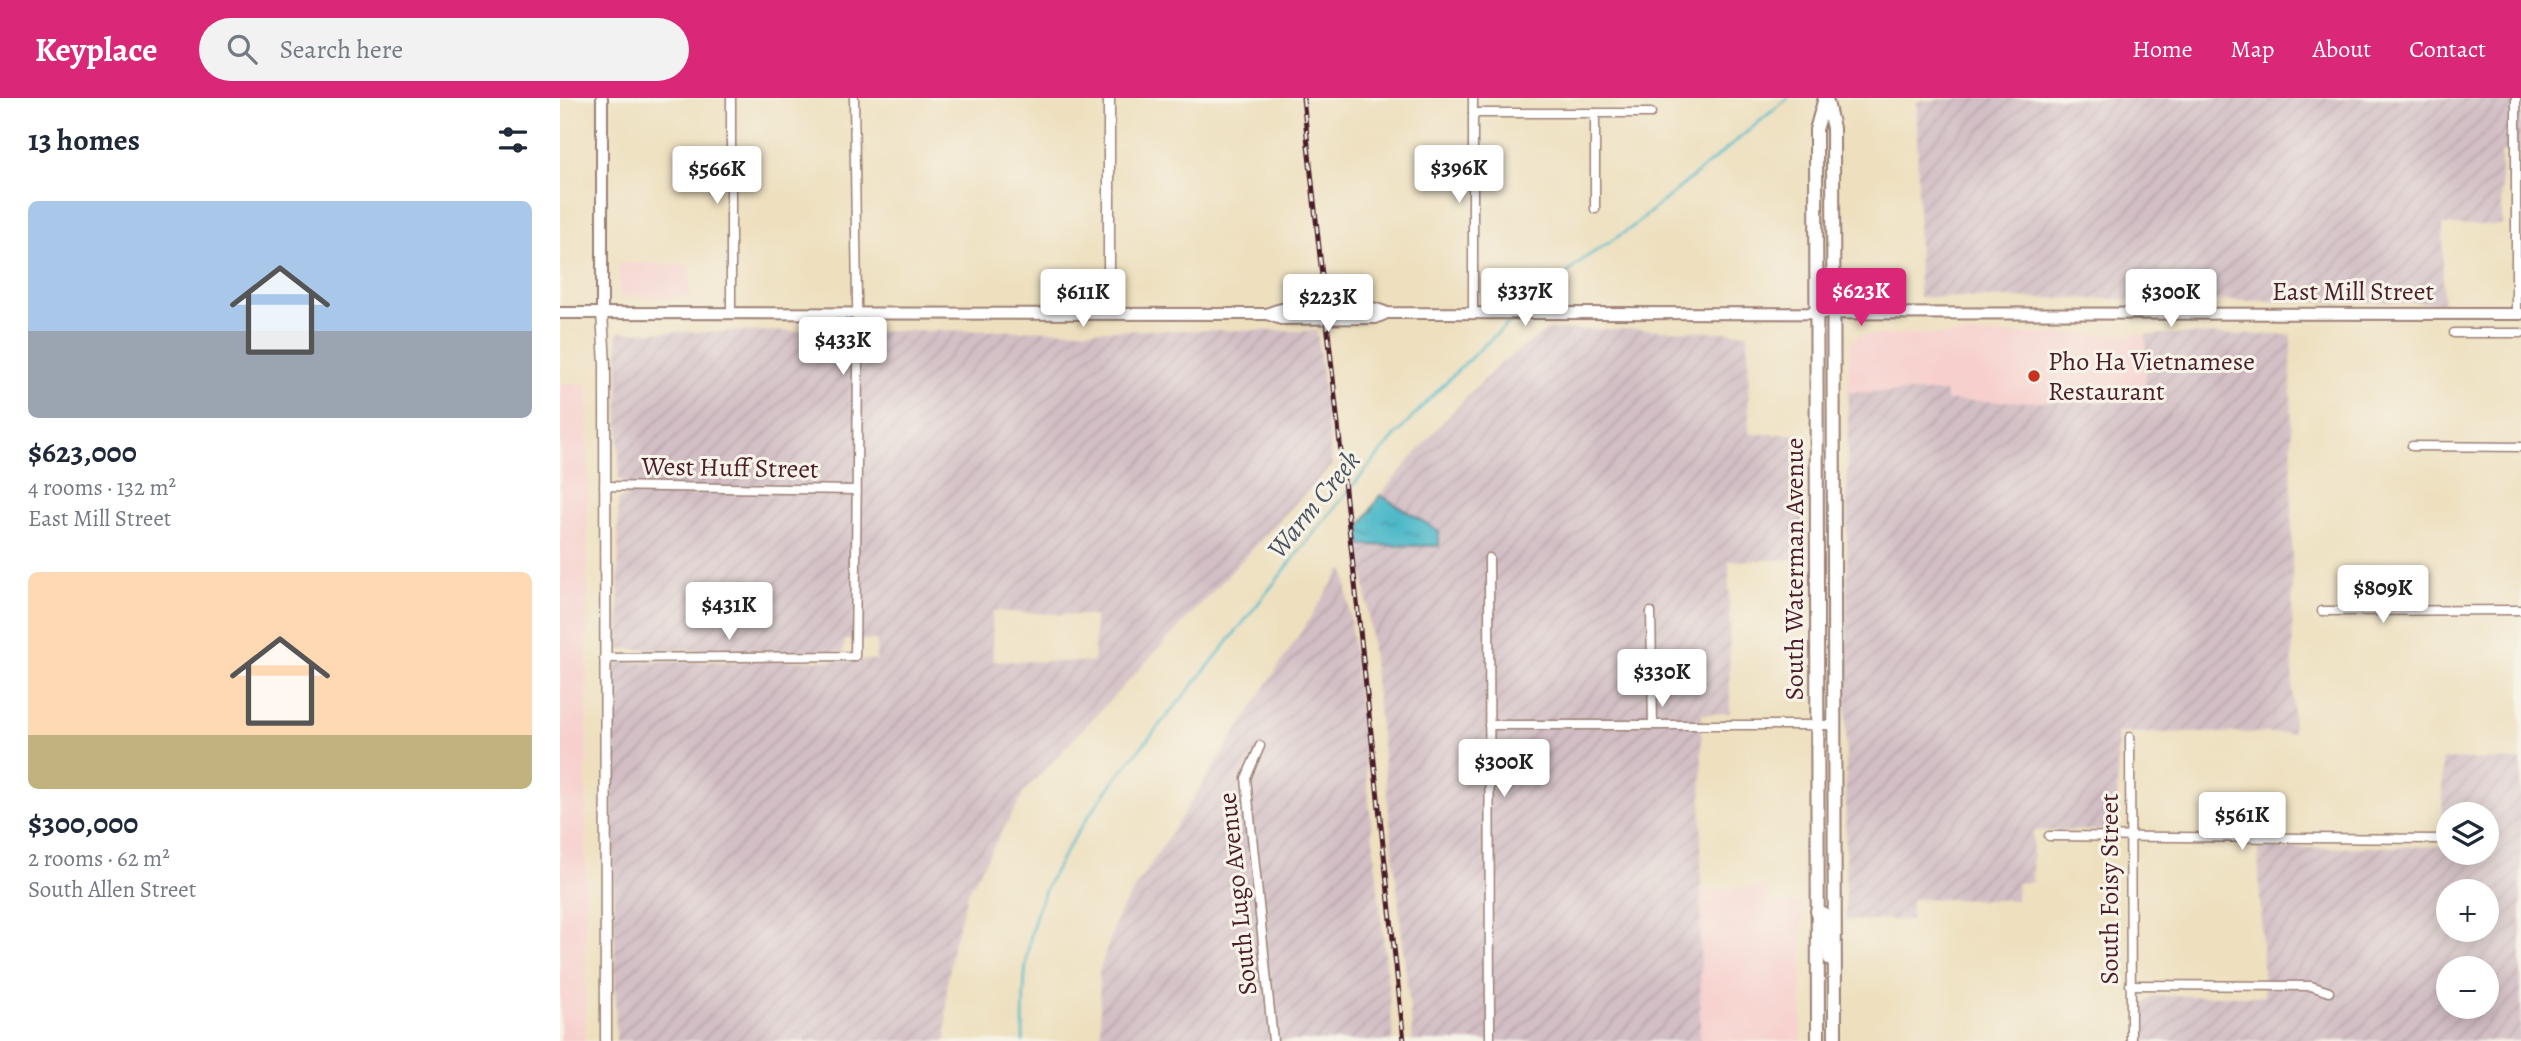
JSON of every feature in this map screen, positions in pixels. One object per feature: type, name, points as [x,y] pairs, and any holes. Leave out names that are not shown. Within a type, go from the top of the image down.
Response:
[{"type":"main road","points":[[602,98],[602,313]]},
{"type":"main road","name":"South Waterman Avenue","points":[[1818,1041],[1816,130],[1826,98]]},
{"type":"main road","name":"South Waterman Avenue","points":[[1826,98],[1833,128],[1835,1041]]},
{"type":"main road","points":[[1816,130],[1824,134],[1824,209],[1833,223]]},
{"type":"main road","name":"East Mill Street","points":[[560,313],[1267,314],[1281,307],[1375,307],[1387,313],[2519,314]]},
{"type":"main road","points":[[1817,911],[1826,915],[1826,942],[1835,979]]},
{"type":"street","points":[[731,98],[731,313]]},
{"type":"street","points":[[604,657],[855,656],[858,367],[855,314],[854,98]]},
{"type":"street","points":[[1109,98],[1109,313]]},
{"type":"street","points":[[1473,98],[1473,312]]},
{"type":"street","points":[[2516,98],[2519,314]]},
{"type":"street","points":[[1473,113],[1651,113]]},
{"type":"street","points":[[1595,113],[1595,209]]},
{"type":"street","points":[[602,313],[606,1041]]},
{"type":"street","points":[[2454,333],[2521,333]]},
{"type":"street","points":[[2412,446],[2521,447]]},
{"type":"street","name":"West Huff Street","points":[[604,486],[856,490]]},
{"type":"street","points":[[1489,558],[1490,1041]]},
{"type":"street","points":[[2322,611],[2521,610]]},
{"type":"street","points":[[1651,612],[1653,724]]},
{"type":"street","points":[[1489,725],[1835,725]]},
{"type":"street","name":"South Foisy Street","points":[[2130,737],[2131,1041]]},
{"type":"street","name":"South Lugo Avenue","points":[[1260,746],[1246,778],[1273,1041]]},
{"type":"street","points":[[2049,836],[2435,839]]},
{"type":"street","points":[[2130,985],[2311,986],[2329,992]]},
{"type":"shaded area","points":[[1964,98],[2521,98],[2521,152],[2501,152],[2502,225],[2443,225],[2443,303],[1919,297],[1917,101]]},
{"type":"shaded area","points":[[619,263],[690,265],[690,297],[619,296]]},
{"type":"shaded area","points":[[1638,329],[1748,333],[1749,434],[1803,434],[1805,559],[1729,561],[1730,713],[1702,714],[1700,1041],[1413,1041],[1361,545],[1439,546],[1439,531],[1380,495],[1444,421],[1498,366],[1547,330]]},
{"type":"shaded area","points":[[1317,331],[1332,465],[1026,789],[968,892],[953,945],[947,985],[946,1041],[616,1041],[610,662],[876,660],[877,640],[845,640],[843,652],[619,649],[618,500],[625,498],[625,482],[619,480],[618,332]],"holes":[[[992,611],[1095,616],[1094,662],[993,661]]]},
{"type":"shaded area","points":[[2146,334],[2146,402],[1947,401],[1945,392],[1848,392],[1850,344],[1859,335]]},
{"type":"shaded area","points":[[2146,334],[2291,335],[2293,733],[2118,733],[2117,830],[2033,831],[2032,882],[2017,883],[2016,900],[1911,899],[1911,920],[1845,920],[1848,392],[1945,392],[1947,401],[2145,402]]},
{"type":"shaded area","points":[[560,384],[588,384],[585,1041],[560,1041]]},
{"type":"shaded area","points":[[1341,570],[1345,570],[1394,1041],[1101,1041],[1099,972],[1118,915]]},
{"type":"shaded area","points":[[2442,759],[2521,760],[2521,1041],[2142,1041],[2143,1006],[2153,996],[2264,996],[2258,849],[2436,846],[2436,865],[2499,865],[2499,802],[2442,802]]},
{"type":"shaded area","points":[[1767,887],[1769,903],[1802,903],[1802,1041],[1700,1041],[1699,890]]},
{"type":"water","points":[[1380,495],[1439,531],[1439,546],[1361,545],[1359,529]]},
{"type":"waterway","name":"Warm Creek","points":[[1526,309],[1585,258],[1631,228],[1788,98]]},
{"type":"waterway","name":"Warm Creek","points":[[1023,1041],[1025,979],[1035,919],[1050,880],[1084,822],[1124,768],[1355,482],[1432,396],[1516,317]]},
{"type":"railway","points":[[1303,98],[1404,1041]]},
{"type":"place","name":"Pho Ha Vietnamese Restaurant","points":[[2034,376]]}]
